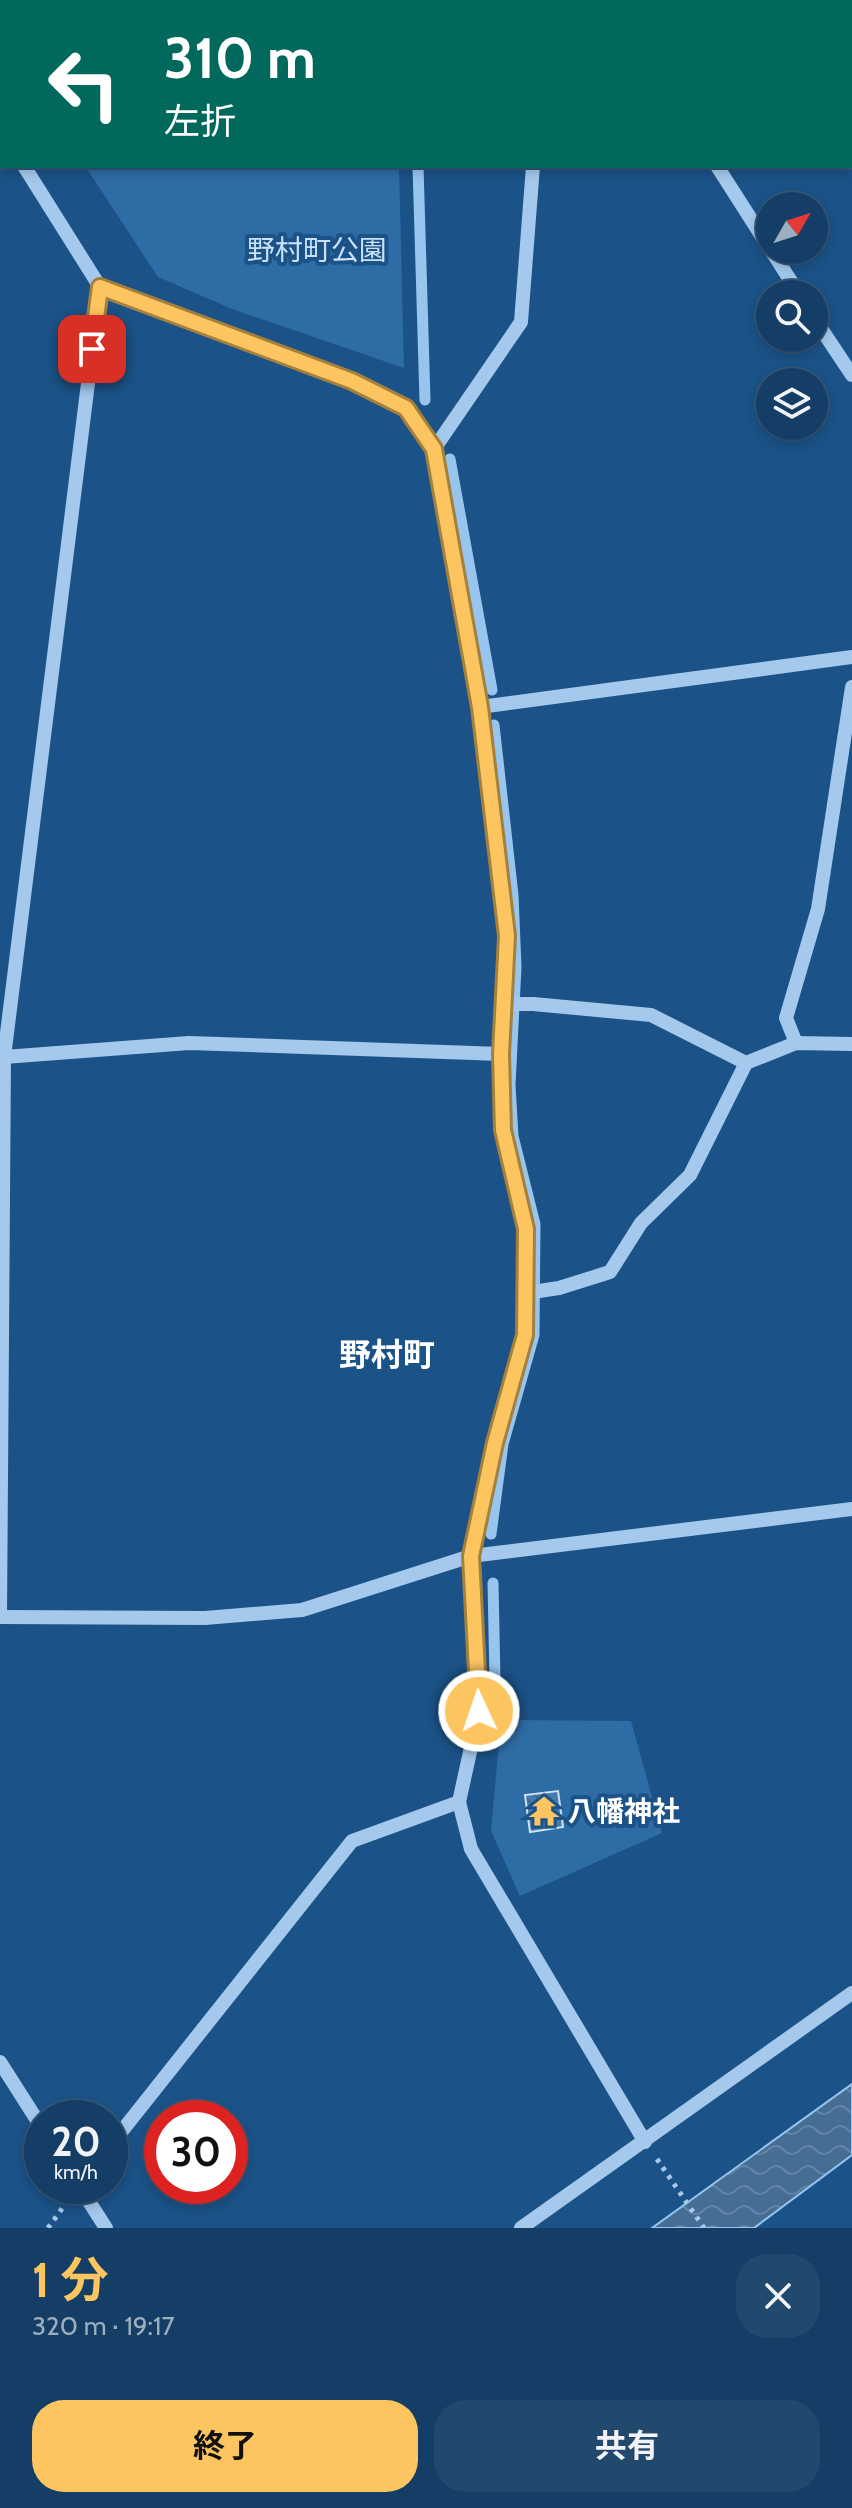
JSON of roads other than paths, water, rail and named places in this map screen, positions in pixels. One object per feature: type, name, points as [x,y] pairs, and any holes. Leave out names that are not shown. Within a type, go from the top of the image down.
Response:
[{"type":"street","points":[[25,168],[100,287],[352,381],[406,408],[434,449],[480,707],[507,936],[502,1004],[503,1130],[526,1229],[525,1335],[495,1443],[471,1556],[479,1711],[459,1802],[471,1849],[645,2142]]},
{"type":"street","points":[[434,449],[521,322],[533,168]]},
{"type":"street","points":[[718,168],[756,227]]},
{"type":"street","points":[[100,287],[4,1057],[0,1617],[205,1618],[302,1610],[471,1556],[852,1509]]},
{"type":"street","points":[[828,339],[852,375]]},
{"type":"street","points":[[480,707],[852,657]]},
{"type":"street","points":[[796,1043],[786,1018],[818,909],[852,687]]},
{"type":"street","points":[[502,1004],[651,1015],[746,1063]]},
{"type":"street","points":[[4,1057],[189,1043],[501,1054]]},
{"type":"street","points":[[527,1293],[559,1288],[610,1272],[641,1223],[690,1175],[746,1063],[796,1043],[852,1044]]},
{"type":"street","points":[[128,2123],[352,1841],[459,1802]]},
{"type":"street","points":[[521,2228],[852,1993]]},
{"type":"street","points":[[0,2062],[24,2100]]},
{"type":"street","points":[[91,2204],[106,2228]]},
{"type":"water","points":[[852,2084],[852,2155],[754,2228],[652,2228]]},
{"type":"waterway","points":[[418,168],[425,400]]},
{"type":"waterway","points":[[450,459],[492,690]]},
{"type":"waterway","points":[[491,1524],[491,1534],[503,1444],[534,1335],[535,1224],[513,1136],[510,1085],[516,967],[513,895],[494,725]]},
{"type":"waterway","points":[[493,1583],[495,1681]]},
{"type":"place","name":"八幡神社","points":[[544,1811]]},
{"type":"district","name":"野村町","points":[[387,1354]]},
{"type":"park label","name":"野村町公園","points":[[317,250]]}]
